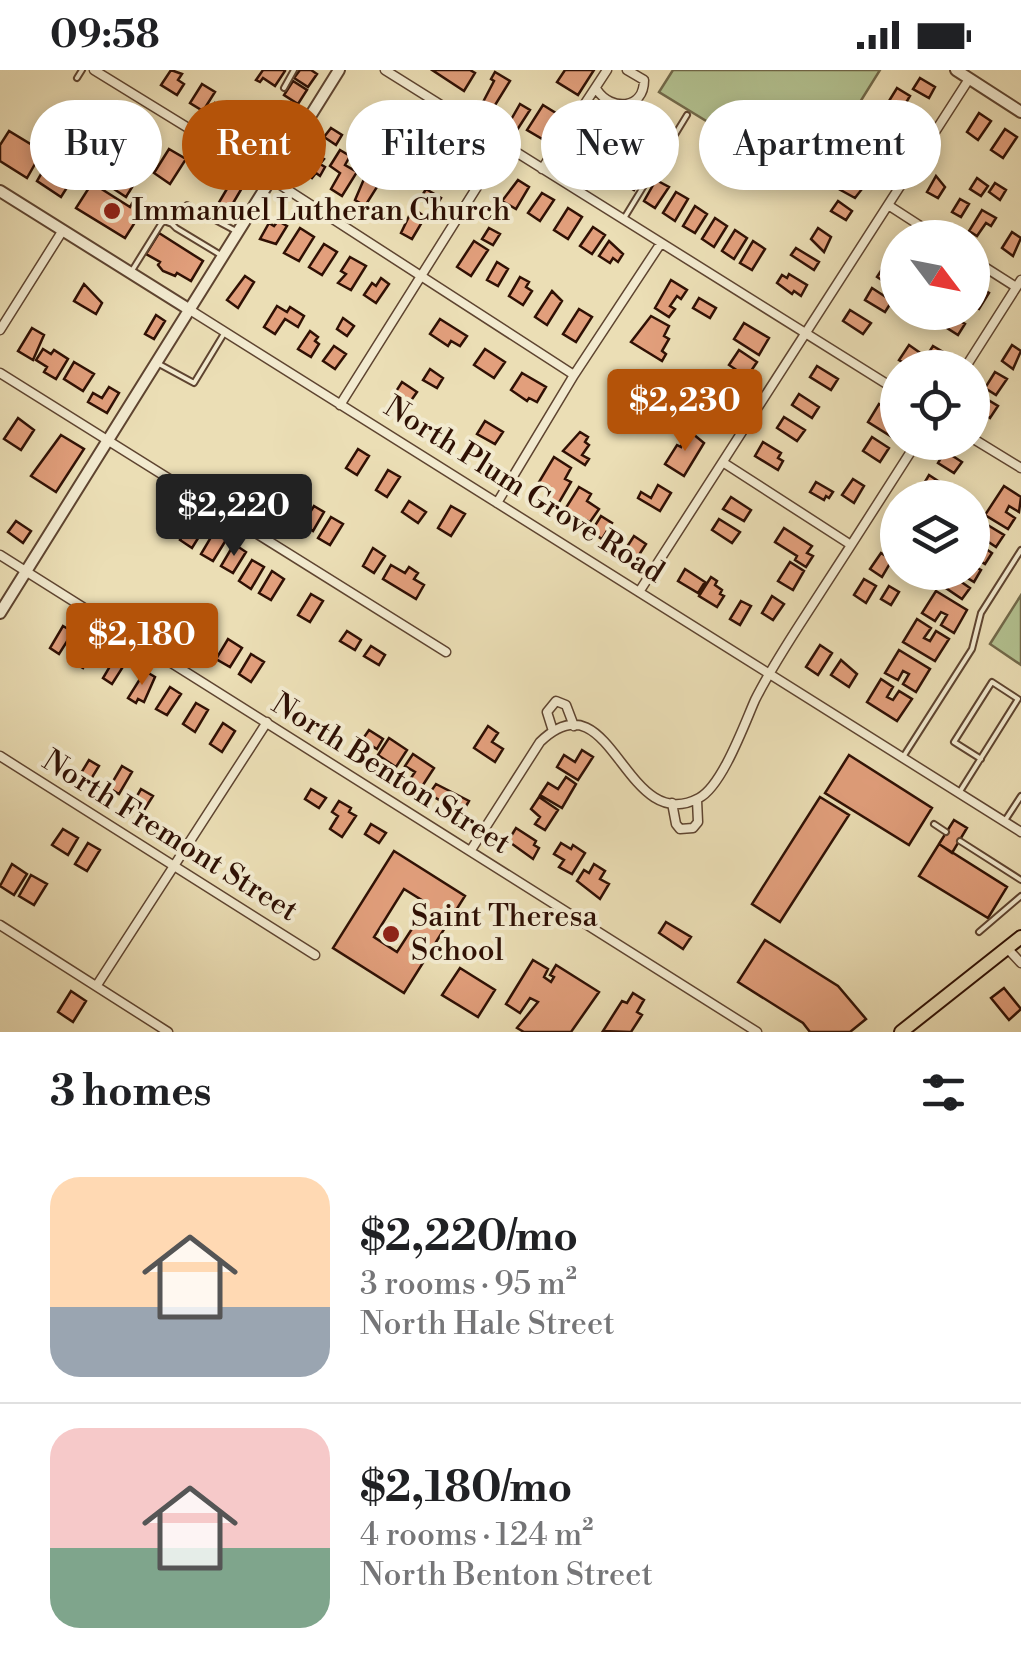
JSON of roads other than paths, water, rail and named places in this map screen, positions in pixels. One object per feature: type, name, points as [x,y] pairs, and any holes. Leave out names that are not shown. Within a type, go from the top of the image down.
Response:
[{"type":"main road","points":[[901,1032],[1021,938]]},
{"type":"street","points":[[94,70],[182,123]]},
{"type":"street","points":[[320,100],[339,70]]},
{"type":"street","points":[[384,70],[433,100]]},
{"type":"street","points":[[405,83],[413,70]]},
{"type":"street","points":[[608,70],[596,84],[596,90],[602,97],[626,106],[636,100],[651,70]]},
{"type":"street","points":[[627,70],[644,80]]},
{"type":"street","points":[[956,70],[1021,112]]},
{"type":"street","points":[[639,592],[969,79]]},
{"type":"street","points":[[585,100],[596,90]]},
{"type":"street","name":"North Plum Grove Road","points":[[0,190],[1021,832]]},
{"type":"street","points":[[0,613],[265,190]]},
{"type":"street","points":[[291,190],[574,375]]},
{"type":"street","points":[[340,404],[475,190]]},
{"type":"street","points":[[576,190],[880,380]]},
{"type":"street","points":[[888,204],[912,220]]},
{"type":"street","points":[[0,330],[63,230]]},
{"type":"street","points":[[497,503],[574,375],[661,243]]},
{"type":"street","points":[[976,350],[1019,283],[990,268]]},
{"type":"street","points":[[0,374],[446,652]]},
{"type":"street","points":[[990,449],[1021,468]]},
{"type":"street","points":[[471,850],[540,742],[554,731],[574,726],[597,734],[617,752],[648,796],[664,804],[697,800],[710,791],[769,674],[905,460]]},
{"type":"street","points":[[724,462],[851,545]]},
{"type":"street","name":"North Benton Street","points":[[0,555],[757,1032]]},
{"type":"street","points":[[554,731],[547,712],[556,700],[566,705],[574,726]]},
{"type":"street","points":[[96,985],[267,722]]},
{"type":"street","name":"North Fremont Street","points":[[0,756],[315,955]]},
{"type":"street","points":[[672,803],[676,824],[693,828],[698,822],[697,800]]},
{"type":"street","points":[[0,926],[168,1032]]},
{"type":"street","points":[[1008,948],[1021,964]]},
{"type":"lane","points":[[77,78],[82,70]]},
{"type":"lane","points":[[284,88],[294,70]]},
{"type":"lane","points":[[624,220],[687,115]]},
{"type":"lane","points":[[172,224],[187,204],[238,233]]},
{"type":"lane","points":[[131,273],[164,221],[223,256]]},
{"type":"lane","points":[[158,363],[194,384],[225,332]]},
{"type":"lane","points":[[902,758],[972,648],[980,613],[1021,550]]},
{"type":"lane","points":[[959,793],[981,759],[1018,699],[992,682],[954,742],[981,759]]},
{"type":"lane","points":[[1004,822],[1021,796]]},
{"type":"lane","points":[[934,824],[946,832]]},
{"type":"lane","points":[[960,840],[1021,880]]},
{"type":"lane","points":[[979,932],[1021,896]]},
{"type":"place","name":"Immanuel Lutheran Church","points":[[112,211]]},
{"type":"place","name":"Saint Theresa School","points":[[391,934]]}]
